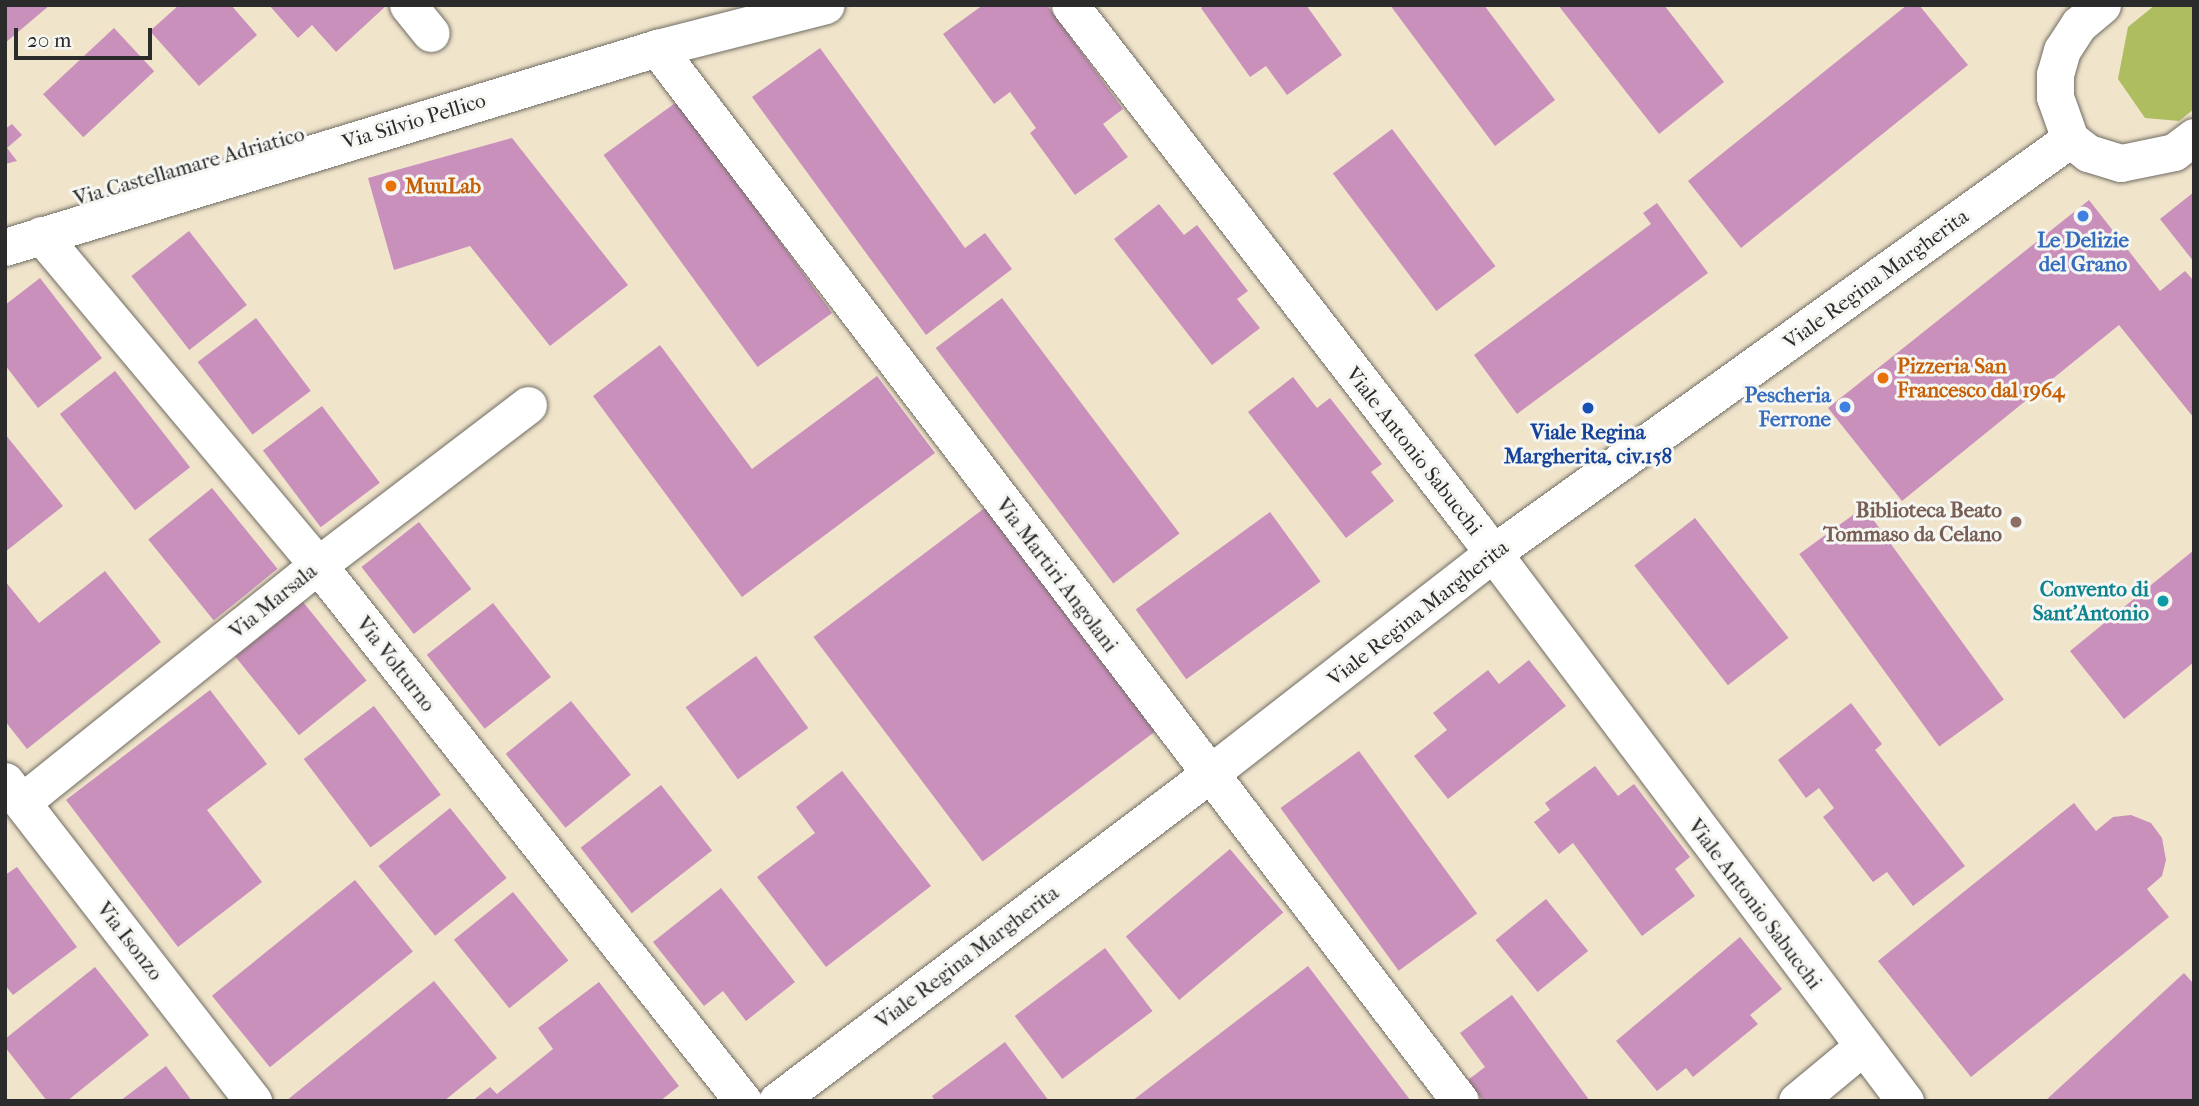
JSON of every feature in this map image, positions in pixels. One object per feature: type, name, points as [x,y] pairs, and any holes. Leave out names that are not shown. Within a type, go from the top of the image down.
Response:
[{"type":"street","points":[[408,5],[431,33]]},
{"type":"street","name":"Via Castellamare Adriatico","points":[[5,220],[735,5]]},
{"type":"street","name":"Via Silvio Pellico","points":[[5,247],[657,48],[826,5]]},
{"type":"street","name":"Viale Antonio Sabucchi","points":[[1070,5],[1493,553],[1905,1101]]},
{"type":"street","points":[[2102,5],[2079,24],[2062,50],[2055,74],[2055,97],[2070,139],[2088,153],[2121,163],[2174,152],[2194,137]]},
{"type":"street","name":"Via Martiri Angolani","points":[[657,48],[1208,775],[1460,1101]]},
{"type":"street","name":"Viale Regina Margherita","points":[[776,1101],[1208,775],[1493,553],[2070,139]]},
{"type":"street","name":"Via Volturno","points":[[41,235],[318,565],[743,1101]]},
{"type":"street","name":"Via Marsala","points":[[14,792],[528,405]]},
{"type":"street","name":"Via Isonzo","points":[[14,792],[253,1101]]},
{"type":"street","points":[[1797,1101],[1862,1046]]},
{"type":"green space","points":[[2155,5],[2194,5],[2194,109],[2179,121],[2145,118],[2118,79],[2128,27]]},
{"type":"building","points":[[5,5],[50,5],[5,43]]},
{"type":"building","points":[[179,5],[231,5],[257,35],[199,86],[150,31]]},
{"type":"building","points":[[269,5],[387,5],[336,52],[312,25],[298,38]]},
{"type":"building","points":[[983,5],[1047,5],[1123,109],[1103,124],[1128,157],[1075,195],[1030,133],[1036,128],[1010,92],[994,104],[943,34]]},
{"type":"building","points":[[1204,5],[1306,5],[1342,55],[1287,95],[1266,66],[1250,77],[1201,8]]},
{"type":"building","points":[[1390,5],[1484,5],[1555,100],[1495,146]]},
{"type":"building","points":[[1558,5],[1664,5],[1724,82],[1659,134]]},
{"type":"building","points":[[1907,5],[1919,5],[1968,65],[1741,248],[1688,181]]},
{"type":"building","points":[[114,28],[154,71],[83,137],[43,94]]},
{"type":"building","points":[[820,48],[965,248],[985,233],[1012,269],[926,335],[752,97]]},
{"type":"building","points":[[678,101],[832,313],[758,367],[604,155]]},
{"type":"building","points":[[12,124],[22,135],[7,148],[17,161],[5,164],[5,129]]},
{"type":"building","points":[[1392,129],[1496,266],[1436,311],[1333,174]]},
{"type":"building","points":[[512,138],[628,285],[550,346],[470,246],[394,270],[368,178]]},
{"type":"building","points":[[2194,192],[2194,262],[2160,219]]},
{"type":"building","points":[[2089,200],[2160,291],[2185,271],[2194,281],[2194,418],[2119,325],[1902,501],[1828,408]]},
{"type":"building","points":[[1657,203],[1708,273],[1517,414],[1474,355],[1651,224],[1643,213]]},
{"type":"building","points":[[1159,204],[1184,235],[1197,225],[1248,291],[1237,299],[1260,328],[1212,365],[1114,239]]},
{"type":"building","points":[[189,231],[247,305],[189,350],[131,276]]},
{"type":"building","points":[[40,278],[102,358],[38,408],[5,365],[5,305]]},
{"type":"building","points":[[1002,298],[1180,534],[1113,584],[936,348]]},
{"type":"building","points":[[256,318],[311,391],[252,435],[198,362]]},
{"type":"building","points":[[660,345],[752,469],[877,376],[935,453],[742,597],[593,396]]},
{"type":"building","points":[[115,371],[190,467],[135,510],[60,414]]},
{"type":"building","points":[[1293,377],[1317,408],[1330,398],[1382,464],[1371,472],[1394,501],[1346,538],[1248,412]]},
{"type":"building","points":[[322,406],[380,483],[321,527],[263,451]]},
{"type":"building","points":[[5,434],[63,506],[5,552]]},
{"type":"building","points":[[212,488],[277,569],[214,620],[148,540]]},
{"type":"building","points":[[986,507],[1155,731],[983,861],[813,637]]},
{"type":"building","points":[[1864,507],[2004,700],[1939,747],[1799,554]]},
{"type":"building","points":[[1270,512],[1321,582],[1186,679],[1136,610]]},
{"type":"building","points":[[1695,518],[1789,638],[1728,685],[1634,565]]},
{"type":"building","points":[[419,522],[471,589],[414,634],[361,567]]},
{"type":"building","name":"Convento di Sant'Antonio","points":[[2194,550],[2194,662],[2124,719],[2070,651]]},
{"type":"building","points":[[105,571],[161,642],[27,749],[5,721],[5,581],[39,623]]},
{"type":"building","points":[[303,602],[367,680],[299,735],[235,657]]},
{"type":"building","points":[[493,603],[551,677],[485,729],[427,655]]},
{"type":"building","points":[[756,656],[808,728],[738,779],[686,707]]},
{"type":"building","points":[[1529,660],[1566,706],[1448,799],[1414,756],[1447,730],[1433,713],[1488,670],[1499,684]]},
{"type":"building","points":[[210,690],[267,764],[207,810],[262,882],[178,947],[66,800]]},
{"type":"building","points":[[571,701],[631,775],[566,828],[506,754]]},
{"type":"building","points":[[1851,703],[1882,744],[1875,750],[1965,866],[1913,906],[1887,872],[1873,882],[1823,817],[1834,808],[1819,788],[1806,798],[1778,760]]},
{"type":"building","points":[[374,706],[441,795],[371,848],[304,759]]},
{"type":"building","points":[[1359,751],[1477,914],[1399,971],[1281,808]]},
{"type":"building","points":[[1595,766],[1618,796],[1634,784],[1690,857],[1675,869],[1695,896],[1642,936],[1573,843],[1559,854],[1534,822],[1550,810],[1545,803]]},
{"type":"building","points":[[842,771],[931,886],[826,967],[757,877],[815,833],[796,807]]},
{"type":"building","points":[[661,785],[712,850],[632,913],[581,848]]},
{"type":"building","points":[[2074,803],[2096,831],[2113,817],[2131,815],[2151,823],[2162,838],[2166,860],[2162,876],[2147,889],[2169,917],[1971,1077],[1878,961]]},
{"type":"building","points":[[450,808],[507,878],[435,936],[379,866]]},
{"type":"building","points":[[1230,849],[1283,913],[1179,1000],[1126,936]]},
{"type":"building","points":[[17,867],[77,947],[13,995],[5,985],[5,875]]},
{"type":"building","points":[[355,880],[413,951],[270,1067],[212,996]]},
{"type":"building","points":[[721,888],[795,982],[746,1021],[723,991],[704,1006],[653,942]]},
{"type":"building","points":[[513,892],[568,960],[509,1008],[454,940]]},
{"type":"building","points":[[1546,899],[1588,951],[1538,992],[1495,940]]},
{"type":"building","points":[[1740,937],[1782,989],[1750,1015],[1758,1024],[1693,1077],[1686,1068],[1657,1091],[1616,1041]]},
{"type":"building","points":[[1105,948],[1153,1011],[1062,1079],[1015,1016]]},
{"type":"building","points":[[1308,966],[1411,1101],[1132,1101]]},
{"type":"building","points":[[95,967],[149,1035],[67,1101],[47,1101],[5,1047],[5,1039]]},
{"type":"building","points":[[2184,973],[2194,984],[2194,1101],[2045,1101]]},
{"type":"building","points":[[434,981],[497,1058],[444,1101],[286,1101]]},
{"type":"building","points":[[599,982],[679,1086],[660,1101],[472,1101],[490,1087],[497,1094],[553,1049],[538,1028]]},
{"type":"building","points":[[1512,995],[1590,1101],[1483,1101],[1468,1080],[1485,1067],[1460,1033]]},
{"type":"building","points":[[1005,1042],[1049,1101],[935,1101],[932,1096]]},
{"type":"building","points":[[166,1066],[192,1101],[120,1101]]},
{"type":"place","name":"MuuLab","points":[[391,186]]},
{"type":"place","name":"Le Delizie del Grano","points":[[2083,216]]},
{"type":"place","name":"Pizzeria San Francesco dal 1964","points":[[1883,378]]},
{"type":"place","name":"Pescheria Ferrone","points":[[1845,407]]},
{"type":"place","name":"Viale Regina Margherita, civ.158","points":[[1588,408]]},
{"type":"place","name":"Biblioteca Beato Tommaso da Celano","points":[[2016,522]]},
{"type":"place","name":"Convento di Sant'Antonio","points":[[2163,601]]}]
